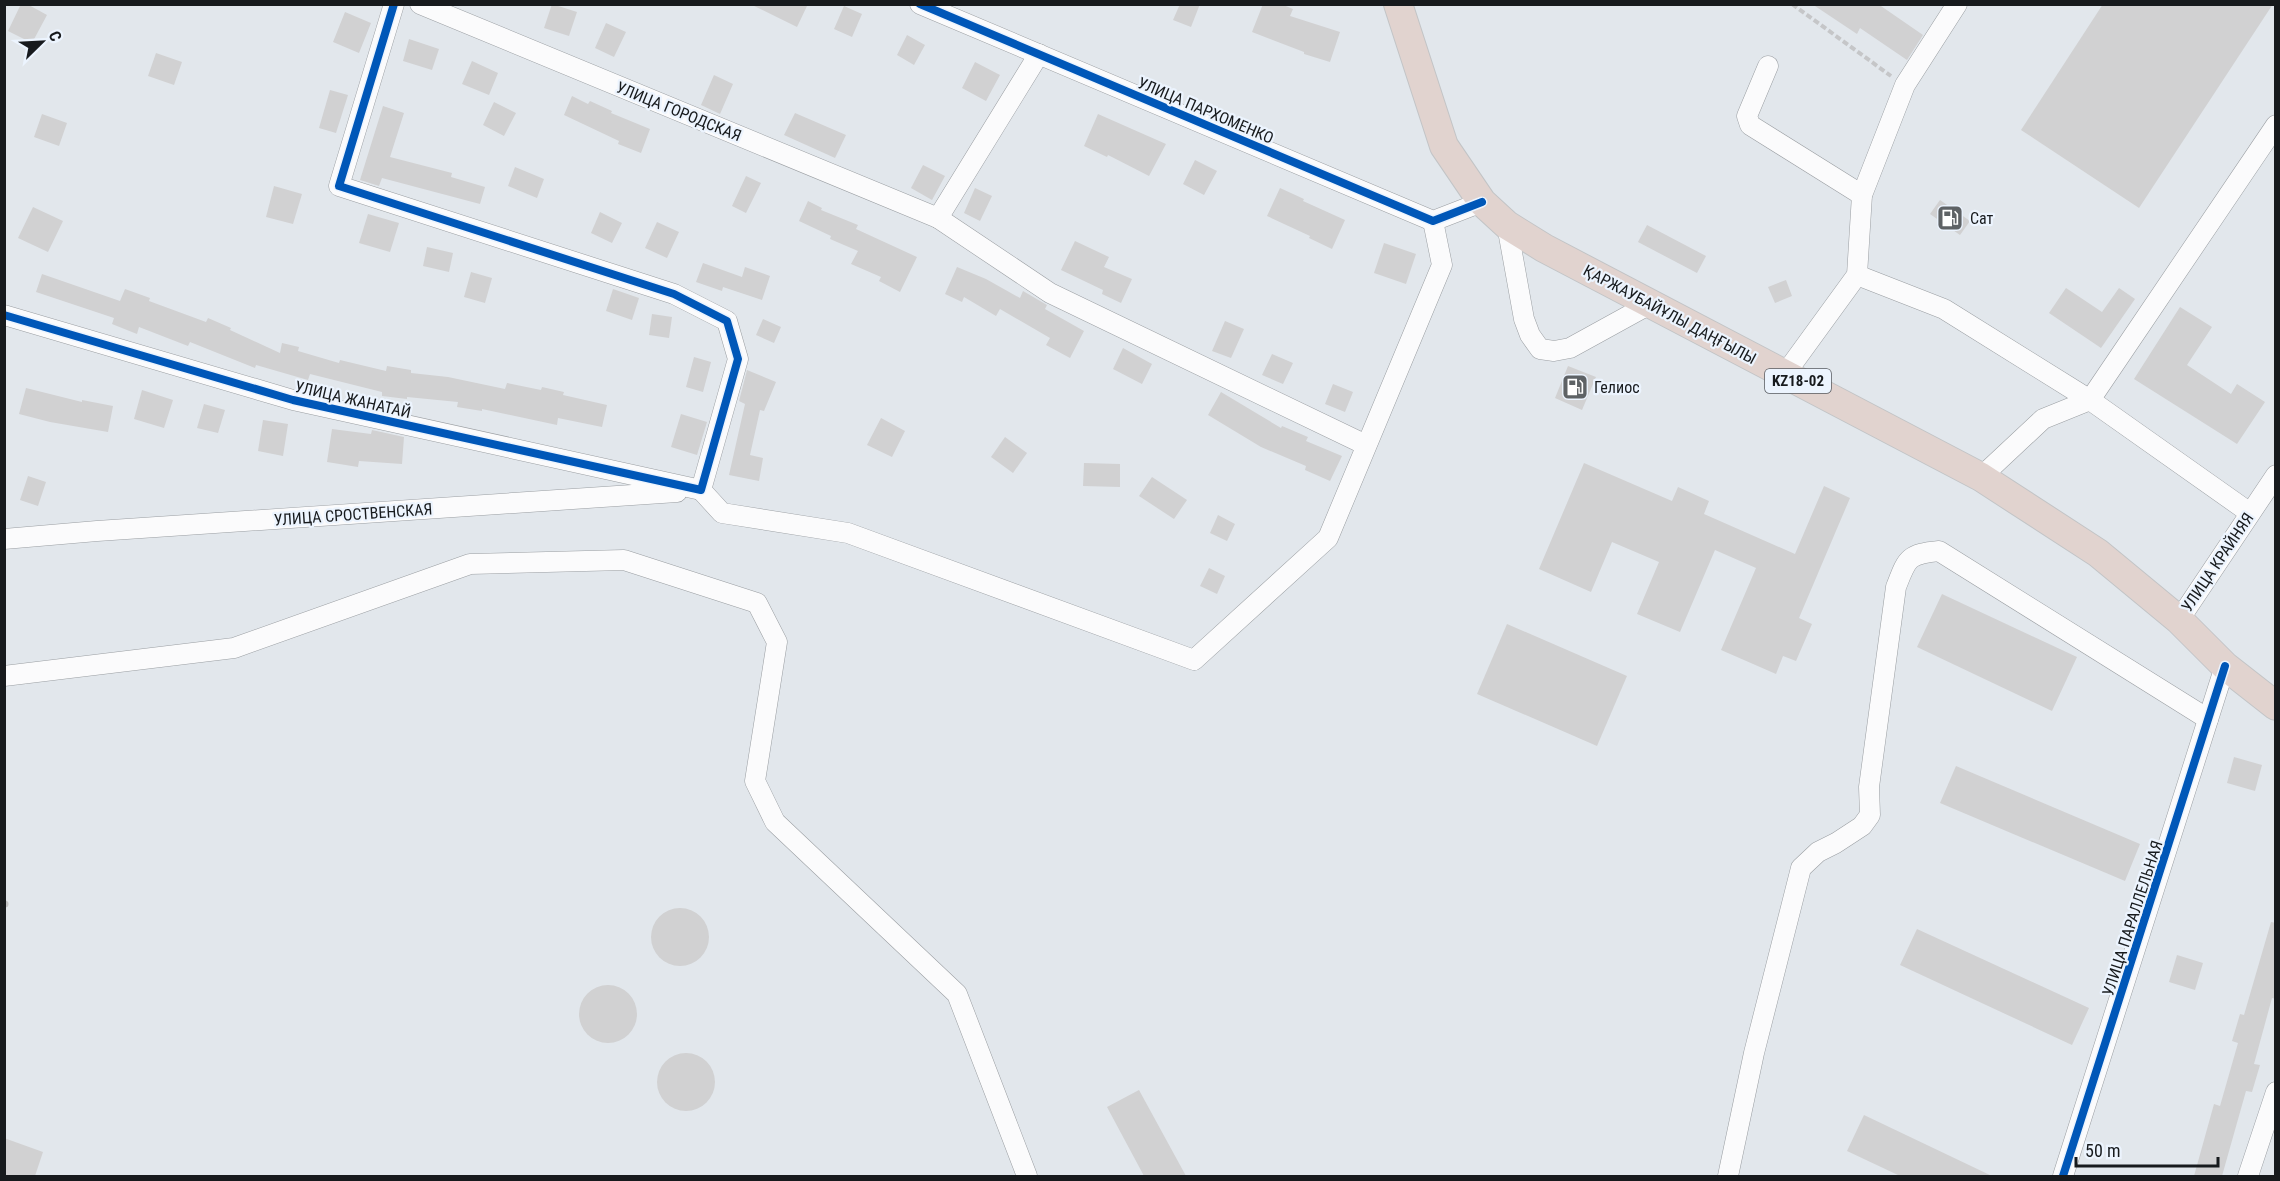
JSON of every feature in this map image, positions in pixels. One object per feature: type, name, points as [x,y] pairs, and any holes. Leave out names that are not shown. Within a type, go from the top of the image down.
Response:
[{"type":"highway","name":"ҚАРЖАУБАЙҰЛЫ ДАҢҒЫЛЫ","points":[[1398,4],[1444,146],[1482,202],[1507,225],[1544,248],[1981,477],[2098,553],[2179,620],[2225,666],[2276,706]]},
{"type":"street","points":[[393,4],[339,186],[674,294],[727,321],[738,359],[701,490],[722,513],[848,533],[1194,660],[1328,538],[1442,265],[1433,221],[1482,202]]},
{"type":"street","name":"УЛИЦА ГОРОДСКАЯ","points":[[420,4],[938,218],[1050,293],[1366,445]]},
{"type":"street","name":"УЛИЦА ПАРХОМЕНКО","points":[[920,4],[1433,221]]},
{"type":"street","points":[[1785,374],[1857,275],[1862,195],[1905,85],[1957,4]]},
{"type":"street","points":[[938,218],[1039,54]]},
{"type":"street","points":[[1768,66],[1747,116],[1750,125],[1862,195]]},
{"type":"street","points":[[1981,477],[2043,419],[2090,400],[2276,125]]},
{"type":"street","points":[[1507,225],[1524,319],[1530,335],[1540,349],[1554,351],[1570,348],[1650,304]]},
{"type":"street","points":[[1857,275],[1944,309],[2090,400],[2250,513]]},
{"type":"street","name":"УЛИЦА ЖАНАТАЙ","points":[[4,315],[293,400],[701,490]]},
{"type":"street","name":"УЛИЦА КРАЙНЯЯ","points":[[2179,620],[2276,475]]},
{"type":"street","name":"УЛИЦА СРОСТВЕНСКАЯ","points":[[4,539],[701,490]]},
{"type":"street","points":[[1728,1176],[1754,1053],[1801,868],[1818,852],[1862,826],[1870,815],[1869,787],[1896,587],[1906,561],[1922,552],[1939,551],[2208,719]]},
{"type":"street","points":[[4,676],[234,648],[470,564],[624,560],[757,603],[777,642],[755,781],[775,822],[957,994],[1026,1176]]},
{"type":"street","name":"УЛИЦА ПАРАЛЛЕЛЬНАЯ","points":[[2063,1176],[2225,666]]},
{"type":"street","points":[[2248,1176],[2276,1092]]},
{"type":"path","points":[[1792,4],[1905,85]]},
{"type":"building","points":[[21,4],[27,4],[47,15],[32,43],[8,31]]},
{"type":"building","points":[[552,4],[577,12],[569,36],[544,28]]},
{"type":"building","points":[[750,4],[808,4],[797,27]]},
{"type":"building","points":[[1180,4],[1200,4],[1191,27],[1173,20]]},
{"type":"building","points":[[1263,4],[1281,4],[1293,9],[1290,16],[1340,32],[1330,62],[1304,54],[1304,52],[1252,32]]},
{"type":"building","points":[[1812,4],[1878,4],[1923,35],[1907,60],[1860,28],[1857,34]]},
{"type":"building","points":[[2103,4],[2273,4],[2139,208],[2021,130]]},
{"type":"building","points":[[844,6],[862,14],[852,37],[834,29]]},
{"type":"building","points":[[345,12],[371,23],[359,53],[333,42]]},
{"type":"building","points":[[606,23],[626,32],[614,57],[595,48]]},
{"type":"building","points":[[907,35],[925,45],[914,65],[897,55]]},
{"type":"building","points":[[409,39],[439,49],[432,70],[403,61]]},
{"type":"building","points":[[156,53],[182,62],[174,85],[148,76]]},
{"type":"building","points":[[472,61],[498,73],[489,95],[462,84]]},
{"type":"building","points":[[975,62],[1000,75],[986,101],[962,88]]},
{"type":"building","points":[[714,75],[733,84],[720,114],[701,105]]},
{"type":"building","points":[[330,90],[348,95],[336,133],[319,128]]},
{"type":"building","points":[[572,96],[588,104],[590,101],[612,111],[611,113],[650,129],[641,153],[618,144],[619,141],[564,115]]},
{"type":"building","points":[[494,102],[516,113],[504,136],[483,125]]},
{"type":"building","points":[[383,106],[404,113],[390,157],[452,173],[451,177],[485,187],[480,204],[382,178],[379,186],[360,180]]},
{"type":"building","points":[[795,113],[846,135],[835,158],[784,135]]},
{"type":"building","points":[[42,114],[67,123],[59,146],[34,137]]},
{"type":"building","points":[[1098,114],[1166,144],[1149,176],[1108,155],[1107,157],[1084,146]]},
{"type":"building","points":[[1195,160],[1217,171],[1204,195],[1183,184]]},
{"type":"building","points":[[923,165],[945,176],[932,200],[911,188]]},
{"type":"building","points":[[515,167],[544,179],[537,198],[508,186]]},
{"type":"building","points":[[746,176],[761,183],[746,213],[732,206]]},
{"type":"building","points":[[274,186],[302,194],[293,224],[266,217]]},
{"type":"building","points":[[975,188],[992,196],[980,221],[964,213]]},
{"type":"building","points":[[1280,188],[1345,220],[1332,249],[1267,216]]},
{"type":"building","name":"Сат","points":[[1940,200],[1970,221],[1960,235],[1930,214]]},
{"type":"building","points":[[808,201],[822,208],[821,210],[858,225],[856,229],[917,257],[900,292],[879,281],[881,277],[851,264],[858,251],[830,239],[831,236],[799,221]]},
{"type":"building","points":[[33,207],[63,221],[48,252],[18,238]]},
{"type":"building","points":[[600,212],[622,223],[612,243],[591,233]]},
{"type":"building","points":[[368,214],[399,223],[390,252],[359,243]]},
{"type":"building","points":[[657,222],[679,232],[667,258],[645,248]]},
{"type":"building","points":[[1647,225],[1706,256],[1697,273],[1638,242]]},
{"type":"building","points":[[1075,241],[1109,257],[1104,267],[1132,279],[1121,303],[1102,294],[1103,290],[1061,270]]},
{"type":"building","points":[[1384,243],[1416,254],[1406,284],[1374,273]]},
{"type":"building","points":[[427,247],[453,253],[449,272],[423,266]]},
{"type":"building","points":[[703,263],[742,277],[745,267],[770,276],[762,300],[723,287],[722,291],[696,282]]},
{"type":"building","points":[[957,267],[986,279],[1020,298],[1023,291],[1047,305],[1045,309],[1084,331],[1070,358],[1046,345],[1050,338],[1000,309],[996,316],[964,297],[962,302],[945,294]]},
{"type":"building","points":[[471,272],[492,278],[485,303],[464,297]]},
{"type":"building","points":[[42,274],[120,301],[125,289],[150,298],[149,301],[206,322],[208,318],[280,353],[282,343],[299,347],[298,351],[339,363],[340,360],[386,371],[387,366],[411,370],[411,373],[448,377],[505,389],[507,383],[564,392],[563,395],[607,405],[602,427],[558,418],[557,425],[482,409],[482,411],[457,407],[458,402],[382,396],[382,392],[310,374],[308,380],[256,365],[255,368],[190,342],[188,346],[139,327],[137,334],[112,324],[114,318],[36,292]]},
{"type":"building","points":[[1786,280],[1792,296],[1775,303],[1768,287]]},
{"type":"building","points":[[2066,288],[2102,312],[2119,288],[2135,299],[2101,348],[2049,313]]},
{"type":"building","points":[[613,289],[639,298],[632,320],[606,311]]},
{"type":"building","points":[[2180,307],[2212,327],[2187,365],[2231,394],[2237,384],[2265,402],[2237,444],[2134,379]]},
{"type":"building","points":[[652,314],[672,317],[669,338],[649,335]]},
{"type":"building","points":[[763,319],[781,327],[774,343],[756,335]]},
{"type":"building","points":[[1225,321],[1244,329],[1231,358],[1212,351]]},
{"type":"building","points":[[1123,348],[1152,364],[1142,384],[1113,369]]},
{"type":"building","points":[[1272,354],[1293,363],[1283,384],[1262,375]]},
{"type":"building","points":[[694,357],[711,362],[703,392],[686,387]]},
{"type":"building","name":"Гелиос","points":[[1568,366],[1596,377],[1582,410],[1555,398]]},
{"type":"building","points":[[747,370],[776,382],[764,411],[760,410],[750,455],[763,458],[759,481],[729,475],[745,404],[739,401]]},
{"type":"building","points":[[1333,384],[1353,392],[1345,412],[1325,404]]},
{"type":"building","points":[[26,388],[82,402],[82,400],[113,406],[108,432],[19,414]]},
{"type":"building","points":[[142,390],[173,400],[164,428],[134,419]]},
{"type":"building","points":[[1221,392],[1281,428],[1282,426],[1308,437],[1306,441],[1342,456],[1330,481],[1305,470],[1306,466],[1261,447],[1208,415]]},
{"type":"building","points":[[204,404],[225,410],[218,433],[197,428]]},
{"type":"building","points":[[681,414],[707,422],[697,455],[671,447]]},
{"type":"building","points":[[881,418],[905,431],[892,457],[867,445]]},
{"type":"building","points":[[263,420],[288,424],[283,456],[258,451]]},
{"type":"building","points":[[332,429],[371,434],[372,430],[404,437],[402,464],[359,461],[358,467],[327,462]]},
{"type":"building","points":[[1005,437],[1027,453],[1013,473],[991,457]]},
{"type":"building","points":[[1084,463],[1120,464],[1120,487],[1083,486]]},
{"type":"building","points":[[1584,463],[1672,501],[1678,487],[1709,501],[1704,514],[1795,554],[1824,486],[1850,498],[1799,618],[1812,624],[1796,661],[1783,656],[1776,674],[1721,650],[1756,568],[1715,550],[1680,632],[1637,614],[1659,562],[1612,542],[1591,592],[1539,569]]},
{"type":"building","points":[[28,476],[46,482],[38,506],[20,500]]},
{"type":"building","points":[[1152,477],[1187,500],[1174,519],[1139,496]]},
{"type":"building","points":[[1218,515],[1235,524],[1227,541],[1210,533]]},
{"type":"building","points":[[1209,568],[1225,576],[1217,594],[1200,586]]},
{"type":"building","points":[[1942,594],[2077,657],[2052,711],[1917,647]]},
{"type":"building","points":[[1507,624],[1627,676],[1597,746],[1477,694]]},
{"type":"building","points":[[2234,757],[2262,765],[2255,791],[2227,783]]},
{"type":"building","points":[[1956,766],[2140,844],[2125,881],[1940,803]]},
{"type":"building","points":[[674,908],[686,908],[701,916],[709,931],[709,943],[701,958],[686,966],[674,966],[659,958],[651,943],[651,931],[659,916]]},
{"type":"building","points":[[2271,922],[2276,923],[2276,999],[2272,998],[2254,1064],[2260,1065],[2252,1092],[2246,1091],[2222,1176],[2194,1176],[2214,1104],[2220,1106],[2238,1043],[2232,1041],[2240,1014],[2244,1015]]},
{"type":"building","points":[[1917,929],[2089,1008],[2072,1045],[1900,965]]},
{"type":"building","points":[[2177,955],[2203,963],[2195,990],[2169,982]]},
{"type":"building","points":[[602,985],[614,985],[629,993],[637,1008],[637,1020],[629,1035],[614,1043],[602,1043],[587,1035],[579,1020],[579,1008],[587,993]]},
{"type":"building","points":[[680,1053],[692,1053],[707,1061],[715,1076],[715,1088],[707,1103],[692,1111],[680,1111],[665,1103],[657,1088],[657,1076],[665,1061]]},
{"type":"building","points":[[1139,1090],[1186,1176],[1144,1176],[1107,1107]]},
{"type":"building","points":[[1864,1115],[1992,1176],[1900,1176],[1847,1151]]},
{"type":"building","points":[[4,1138],[43,1152],[35,1176],[4,1176]]},
{"type":"cycle path","points":[[4,315],[293,400],[701,490],[738,359],[727,321],[674,294],[339,186],[394,4]]},
{"type":"cycle path","points":[[920,4],[1433,221],[1482,202]]},
{"type":"cycle path","points":[[2063,1176],[2225,666]]},
{"type":"place","name":"Сат","points":[[1950,218]]},
{"type":"place","name":"Гелиос","points":[[1575,387]]}]
